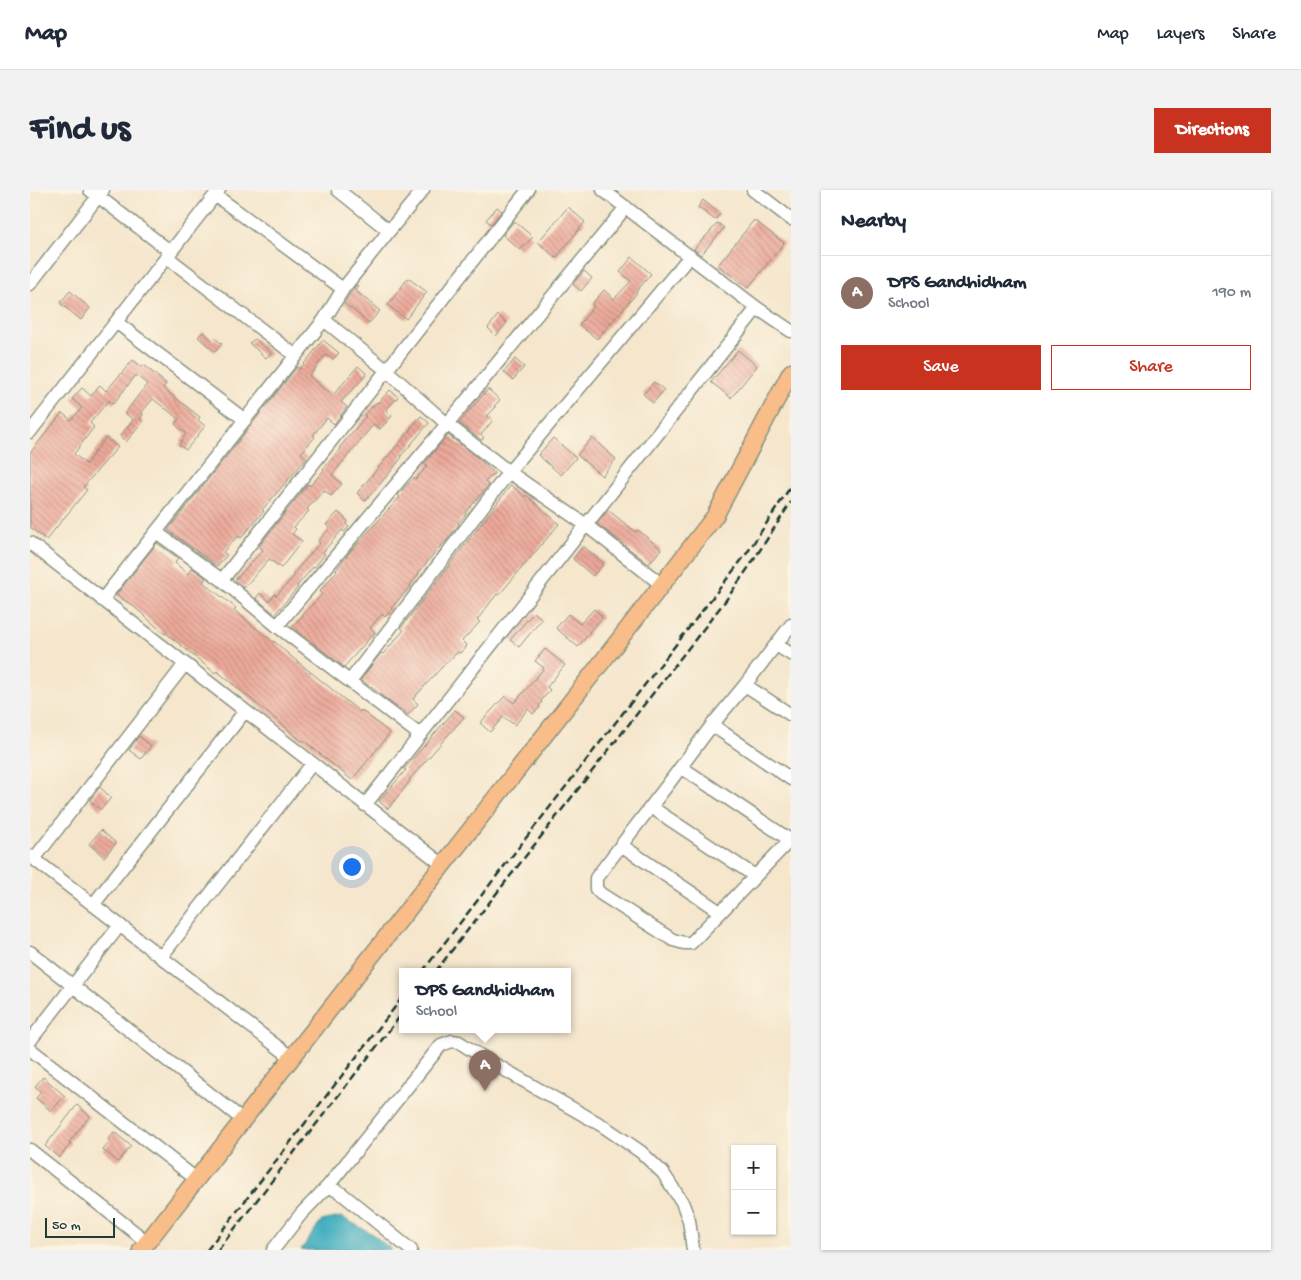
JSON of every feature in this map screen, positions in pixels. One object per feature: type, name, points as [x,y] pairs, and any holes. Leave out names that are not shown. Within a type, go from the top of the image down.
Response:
[{"type":"main road","points":[[144,1246],[715,516],[791,372]]},
{"type":"street","points":[[338,190],[389,231]]},
{"type":"street","points":[[102,600],[296,356],[324,320],[343,289],[423,190]]},
{"type":"street","points":[[222,580],[528,190]]},
{"type":"street","points":[[603,190],[757,308],[791,331]]},
{"type":"street","points":[[753,190],[791,219]]},
{"type":"street","points":[[30,284],[97,192],[169,254],[296,356]]},
{"type":"street","points":[[30,432],[217,192],[343,289]]},
{"type":"street","points":[[277,626],[448,424],[626,207]]},
{"type":"street","points":[[350,681],[509,472],[690,256]]},
{"type":"street","points":[[365,805],[757,308]]},
{"type":"street","points":[[324,320],[386,370],[448,424],[509,472],[586,525],[662,585]]},
{"type":"street","points":[[116,322],[245,420]]},
{"type":"street","points":[[156,532],[222,580],[277,626],[420,736]]},
{"type":"street","points":[[30,543],[443,865]]},
{"type":"street","points":[[681,767],[791,840],[691,942],[684,943],[673,940],[601,894],[596,889],[596,878],[712,725],[791,625]]},
{"type":"street","points":[[776,645],[791,654]]},
{"type":"street","points":[[185,664],[32,857],[292,1058]]},
{"type":"street","points":[[745,685],[791,715]]},
{"type":"street","points":[[93,905],[245,711]]},
{"type":"street","points":[[712,725],[791,779]]},
{"type":"street","points":[[161,957],[312,764]]},
{"type":"street","points":[[651,807],[755,876]]},
{"type":"street","points":[[621,845],[720,912]]},
{"type":"street","points":[[30,1041],[120,926]]},
{"type":"street","points":[[30,952],[242,1120]]},
{"type":"street","points":[[273,1250],[301,1214],[328,1186],[441,1045],[452,1041],[459,1042],[604,1126],[640,1152],[663,1173],[682,1202],[690,1220],[693,1250]]},
{"type":"street","points":[[30,1049],[196,1179]]},
{"type":"street","points":[[30,1150],[144,1246]]},
{"type":"street","points":[[328,1186],[341,1193],[412,1250]]},
{"type":"water","points":[[341,1217],[371,1233],[392,1250],[301,1250],[321,1221]]},
{"type":"building","points":[[703,200],[720,214],[715,220],[698,207]]},
{"type":"building","points":[[497,207],[502,211],[491,224],[486,220]]},
{"type":"building","points":[[568,207],[585,222],[556,258],[538,242]]},
{"type":"building","points":[[754,220],[784,243],[748,288],[718,265]]},
{"type":"building","points":[[514,221],[533,237],[520,250],[503,235]]},
{"type":"building","points":[[718,223],[724,228],[701,255],[694,249]]},
{"type":"building","points":[[632,257],[651,274],[597,339],[579,325],[594,306],[592,304],[604,290],[614,299],[631,281],[620,272]]},
{"type":"building","points":[[584,271],[592,278],[581,291],[573,284]]},
{"type":"building","points":[[408,278],[427,292],[406,319],[388,305]]},
{"type":"building","points":[[356,285],[358,286],[355,290],[380,311],[369,323],[344,303]]},
{"type":"building","points":[[70,291],[90,308],[81,320],[60,303]]},
{"type":"building","points":[[498,315],[507,323],[496,336],[488,328]]},
{"type":"building","points":[[203,332],[222,344],[215,352],[198,337]]},
{"type":"building","points":[[255,339],[271,353],[266,358],[249,343]]},
{"type":"building","points":[[323,340],[339,353],[333,359],[326,355],[309,376],[325,390],[333,395],[358,366],[367,374],[341,402],[347,407],[334,424],[327,418],[313,435],[315,437],[301,453],[307,458],[262,510],[264,511],[241,538],[238,536],[223,552],[227,555],[217,566],[168,530],[297,367],[300,369]]},
{"type":"building","points":[[738,350],[757,366],[731,398],[711,382]]},
{"type":"building","points":[[515,359],[524,367],[513,380],[504,372]]},
{"type":"building","points":[[133,360],[142,367],[144,365],[166,384],[163,388],[200,417],[198,420],[205,426],[186,450],[179,445],[186,434],[175,424],[179,419],[153,399],[141,413],[143,415],[140,419],[143,422],[126,442],[120,436],[133,420],[125,413],[147,384],[136,375],[113,404],[109,400],[90,423],[94,427],[74,454],[86,464],[106,437],[118,447],[83,487],[87,490],[46,540],[30,527],[30,453],[62,413],[71,420],[82,408],[72,399],[82,388],[91,396],[100,385],[106,391]]},
{"type":"building","points":[[654,382],[664,390],[653,403],[643,394]]},
{"type":"building","points":[[488,389],[500,400],[487,416],[493,420],[481,435],[484,438],[481,440],[459,423]]},
{"type":"building","points":[[390,390],[398,397],[386,410],[392,416],[380,429],[374,424],[332,475],[342,484],[331,496],[324,490],[307,509],[309,511],[294,527],[296,529],[292,534],[302,541],[281,568],[269,559],[244,588],[235,580],[263,550],[259,546],[308,484],[310,486],[341,449],[339,448],[366,416],[364,415]]},
{"type":"building","points":[[421,416],[429,423],[365,501],[357,493]]},
{"type":"building","points":[[448,435],[494,473],[485,482],[489,485],[465,513],[447,540],[418,573],[411,586],[392,609],[385,617],[382,614],[370,628],[375,632],[344,667],[292,627],[322,594],[319,592],[349,553],[400,497],[398,495],[427,466],[424,464]]},
{"type":"building","points":[[553,438],[576,458],[561,475],[538,455]]},
{"type":"building","points":[[592,438],[616,459],[602,476],[577,455]]},
{"type":"building","points":[[511,485],[525,497],[526,495],[559,524],[499,595],[497,594],[477,620],[480,622],[462,641],[467,646],[441,668],[413,699],[418,704],[408,715],[361,679],[381,653],[383,654],[404,630],[401,628]]},
{"type":"building","points":[[608,510],[636,532],[638,530],[661,549],[649,564],[597,524]]},
{"type":"building","points":[[338,512],[348,521],[346,524],[349,527],[344,532],[342,530],[323,552],[325,554],[275,614],[256,598],[260,593],[269,601],[275,594],[276,596],[320,543],[318,541],[330,528],[326,525]]},
{"type":"building","points":[[157,543],[178,558],[175,563],[188,574],[192,568],[206,578],[203,582],[236,608],[234,610],[360,712],[361,710],[390,733],[352,780],[217,671],[215,673],[165,634],[132,605],[116,595]]},
{"type":"building","points":[[583,546],[604,563],[593,576],[573,559]]},
{"type":"building","points":[[594,609],[602,618],[578,647],[556,628],[568,614],[580,624]]},
{"type":"building","points":[[534,612],[542,619],[519,647],[510,640]]},
{"type":"building","points":[[545,649],[565,665],[547,687],[550,690],[541,701],[540,707],[533,714],[528,709],[515,725],[503,717],[490,732],[480,723],[505,696],[514,703],[529,686],[544,668],[535,661]]},
{"type":"building","points":[[455,710],[464,717],[409,780],[388,809],[379,801]]},
{"type":"building","points":[[139,736],[151,746],[141,759],[129,750]]},
{"type":"building","points":[[100,787],[111,798],[100,810],[90,800]]},
{"type":"building","points":[[101,830],[116,843],[104,857],[89,844]]},
{"type":"building","points":[[43,1077],[65,1096],[51,1111],[36,1098],[41,1092],[35,1086]]},
{"type":"building","points":[[77,1105],[90,1116],[59,1158],[45,1146]]},
{"type":"building","points":[[114,1132],[131,1146],[118,1162],[103,1150],[111,1141],[108,1139]]},
{"type":"railway","points":[[425,968],[747,553],[791,486]]},
{"type":"railway","points":[[438,968],[726,600],[791,502]]},
{"type":"railway","points":[[207,1250],[399,1002]]},
{"type":"railway","points":[[218,1250],[399,1018]]},
{"type":"place","name":"DPS Gandhidham","points":[[485,1091]]}]
